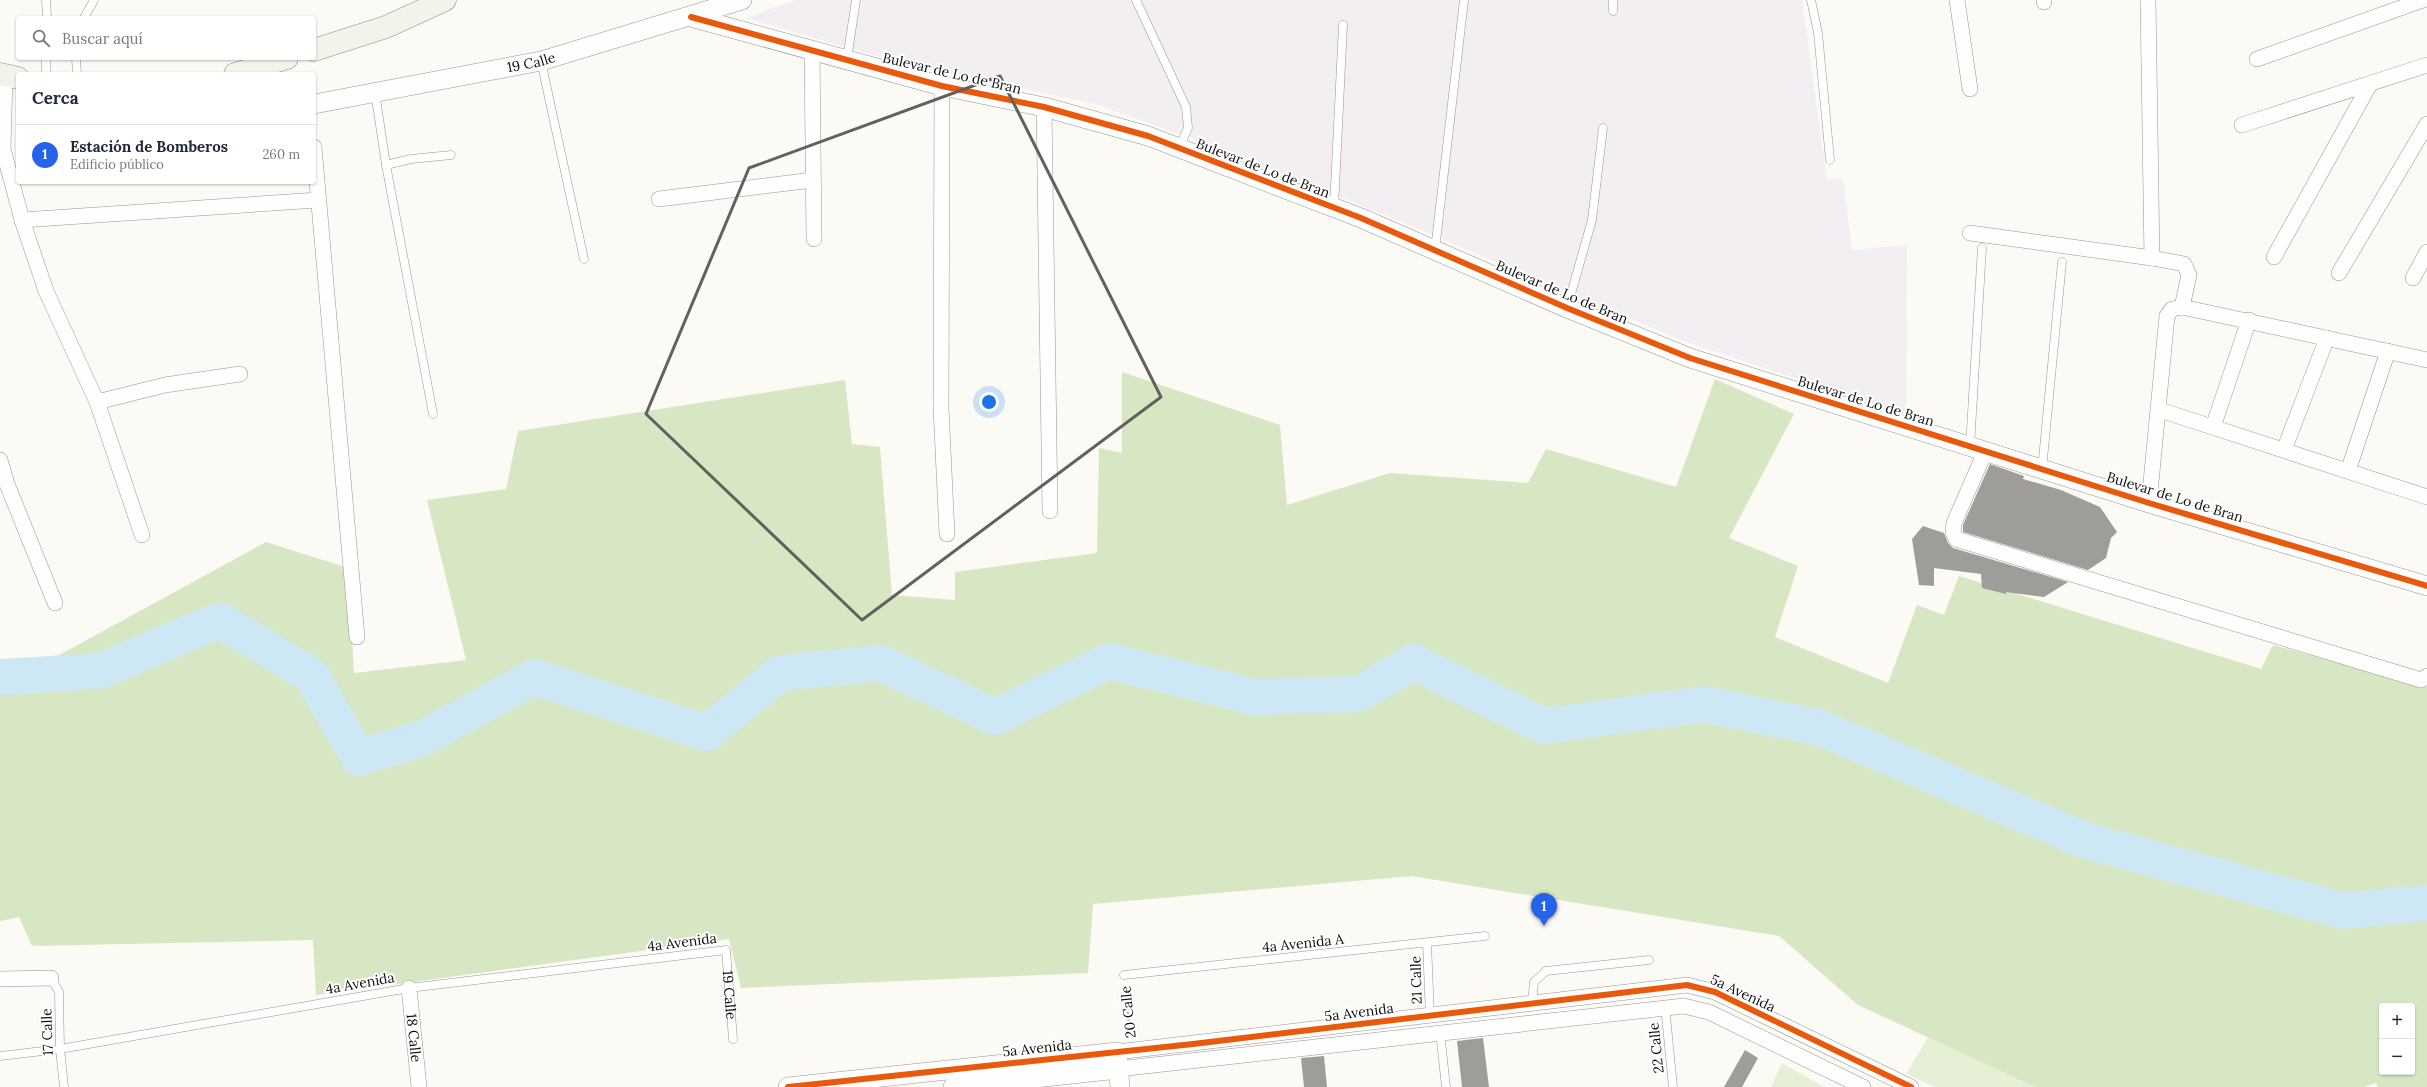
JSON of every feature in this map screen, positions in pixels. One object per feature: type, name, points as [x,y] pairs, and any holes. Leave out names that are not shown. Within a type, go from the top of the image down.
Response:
[{"type":"main road","points":[[316,49],[386,27],[445,0]]},
{"type":"main road","points":[[242,72],[281,60]]},
{"type":"street","name":"19 Calle","points":[[316,104],[541,61],[691,17],[742,0]]},
{"type":"street","points":[[1958,0],[1970,89]]},
{"type":"street","points":[[2148,0],[2152,258]]},
{"type":"street","points":[[2257,59],[2423,0]]},
{"type":"street","name":"Bulevar de Lo de Bran","points":[[691,17],[942,86],[1044,107],[1148,136],[1334,208],[1567,308],[1690,358],[2149,503],[2427,586]]},
{"type":"street","points":[[812,50],[814,240]]},
{"type":"street","points":[[2242,125],[2427,65]]},
{"type":"street","points":[[8,76],[4,149],[22,220],[46,291],[97,402],[142,536]]},
{"type":"street","points":[[2274,257],[2370,84]]},
{"type":"street","points":[[942,86],[941,408],[947,534]]},
{"type":"street","points":[[1044,107],[1050,511]]},
{"type":"street","points":[[2339,273],[2427,124]]},
{"type":"street","points":[[316,174],[357,637]]},
{"type":"street","points":[[659,199],[813,180]]},
{"type":"street","points":[[22,220],[318,200]]},
{"type":"street","points":[[1970,233],[2152,258],[2184,264],[2189,274],[2182,307]]},
{"type":"street","points":[[2413,278],[2427,252]]},
{"type":"street","points":[[2149,503],[2160,410],[2168,316],[2172,309],[2182,307],[2249,320],[2427,360]]},
{"type":"street","points":[[2213,427],[2249,320]]},
{"type":"street","points":[[2284,450],[2327,338]]},
{"type":"street","points":[[2348,471],[2388,352]]},
{"type":"street","points":[[97,402],[166,385],[240,374]]},
{"type":"street","points":[[2160,410],[2427,497]]},
{"type":"street","points":[[1978,449],[1954,523],[1953,532],[1956,539],[2421,680],[2427,676]]},
{"type":"street","points":[[0,460],[7,484],[55,603]]},
{"type":"street","points":[[0,978],[51,978]]},
{"type":"street","name":"5a Avenida","points":[[953,1087],[1094,1071],[1122,1064],[1430,1016],[1687,985],[1701,987],[1911,1087]]},
{"type":"street","name":"18 Calle","points":[[409,988],[419,1087]]},
{"type":"street","name":"5a Avenida","points":[[1122,1064],[1479,1028],[1665,1006],[1684,1006],[1709,1012],[1863,1087]]},
{"type":"street","points":[[1478,1010],[1479,1028]]},
{"type":"street","name":"5a Avenida","points":[[788,1087],[1094,1071]]},
{"type":"lane","points":[[46,0],[46,16]]},
{"type":"lane","points":[[85,16],[94,0]]},
{"type":"lane","points":[[847,59],[856,0]]},
{"type":"lane","points":[[1136,0],[1186,107],[1188,128],[1179,148]]},
{"type":"lane","points":[[1435,251],[1464,0]]},
{"type":"lane","points":[[1613,0],[1613,11]]},
{"type":"lane","points":[[1811,0],[1818,33],[1830,160]]},
{"type":"lane","points":[[1334,208],[1343,25]]},
{"type":"lane","points":[[46,60],[46,72]]},
{"type":"lane","points":[[76,60],[77,72]]},
{"type":"lane","points":[[541,61],[584,258]]},
{"type":"lane","points":[[374,92],[386,165],[433,414]]},
{"type":"lane","points":[[1567,308],[1592,220],[1603,128]]},
{"type":"lane","points":[[386,165],[411,159],[451,155]]},
{"type":"lane","points":[[1978,449],[1982,248]]},
{"type":"lane","points":[[2042,469],[2062,262]]},
{"type":"lane","name":"4a Avenida A","points":[[1124,975],[1485,936]]},
{"type":"lane","name":"21 Calle","points":[[1427,943],[1430,1016]]},
{"type":"lane","name":"4a Avenida","points":[[0,1056],[60,1049],[409,988],[726,950]]},
{"type":"lane","name":"19 Calle","points":[[726,950],[733,1039]]},
{"type":"lane","points":[[1532,1003],[1534,982],[1546,971],[1649,960]]},
{"type":"lane","name":"17 Calle","points":[[51,978],[59,992],[60,1049],[64,1087]]},
{"type":"lane","name":"22 Calle","points":[[1665,1006],[1673,1087]]},
{"type":"lane","points":[[1440,1032],[1446,1087]]},
{"type":"highlighted area","points":[[1000,76],[1161,397],[862,620],[646,414],[749,168]]},
{"type":"shaded area","points":[[795,0],[1802,0],[1827,180],[1843,178],[1852,250],[1907,245],[1906,415],[1681,340],[1402,222],[1202,142],[1092,103],[908,65],[746,18]]},
{"type":"green space","points":[[1122,372],[1280,425],[1287,505],[1390,473],[1528,483],[1546,449],[1676,487],[1715,379],[1794,414],[1729,538],[1798,566],[1775,637],[1888,683],[1917,605],[1944,615],[1959,576],[2261,669],[2273,645],[2427,687],[2427,1087],[2378,1087],[2376,1083],[2364,1087],[2035,1087],[1858,1005],[1779,936],[1412,876],[1093,904],[1088,973],[741,988],[729,939],[316,995],[313,940],[32,946],[19,917],[0,921],[0,670],[8,683],[266,542],[348,568],[354,673],[466,660],[427,500],[506,489],[518,431],[845,380],[852,444],[880,447],[892,595],[955,600],[955,572],[1097,553],[1099,448],[1122,453]]},
{"type":"green space","points":[[1928,1037],[2035,1087],[1935,1087],[1906,1074]]},
{"type":"green space","points":[[1782,1063],[1824,1087],[1771,1087]]},
{"type":"building","points":[[1990,464],[2024,476],[2023,479],[2061,490],[2100,507],[2117,532],[2111,538],[2106,558],[2088,570],[1963,532],[1963,525]]},
{"type":"building","points":[[1923,526],[1944,533],[1948,543],[1953,548],[2068,582],[2044,597],[2006,592],[2006,594],[1982,588],[1981,574],[1934,568],[1934,586],[1919,585],[1912,539]]},
{"type":"building","points":[[1483,1038],[1489,1087],[1462,1087],[1457,1041]]},
{"type":"building","points":[[1745,1050],[1758,1058],[1742,1087],[1724,1087]]},
{"type":"building","points":[[1324,1056],[1327,1087],[1304,1087],[1301,1058]]},
{"type":"waterway","points":[[0,677],[100,671],[220,620],[311,675],[359,758],[423,738],[534,677],[707,733],[780,673],[881,663],[995,717],[1109,661],[1254,697],[1359,694],[1413,662],[1544,726],[1705,704],[1821,728],[2084,840],[2343,911],[2427,903]]},
{"type":"cycle path","points":[[691,17],[942,86],[1044,107],[1148,136],[1361,218],[1567,308],[1690,358],[2149,503],[2427,586]]},
{"type":"cycle path","points":[[788,1087],[1193,1044],[1687,985],[1715,992],[1911,1087]]},
{"type":"place","name":"Estación de Bomberos","points":[[1544,926]]}]
